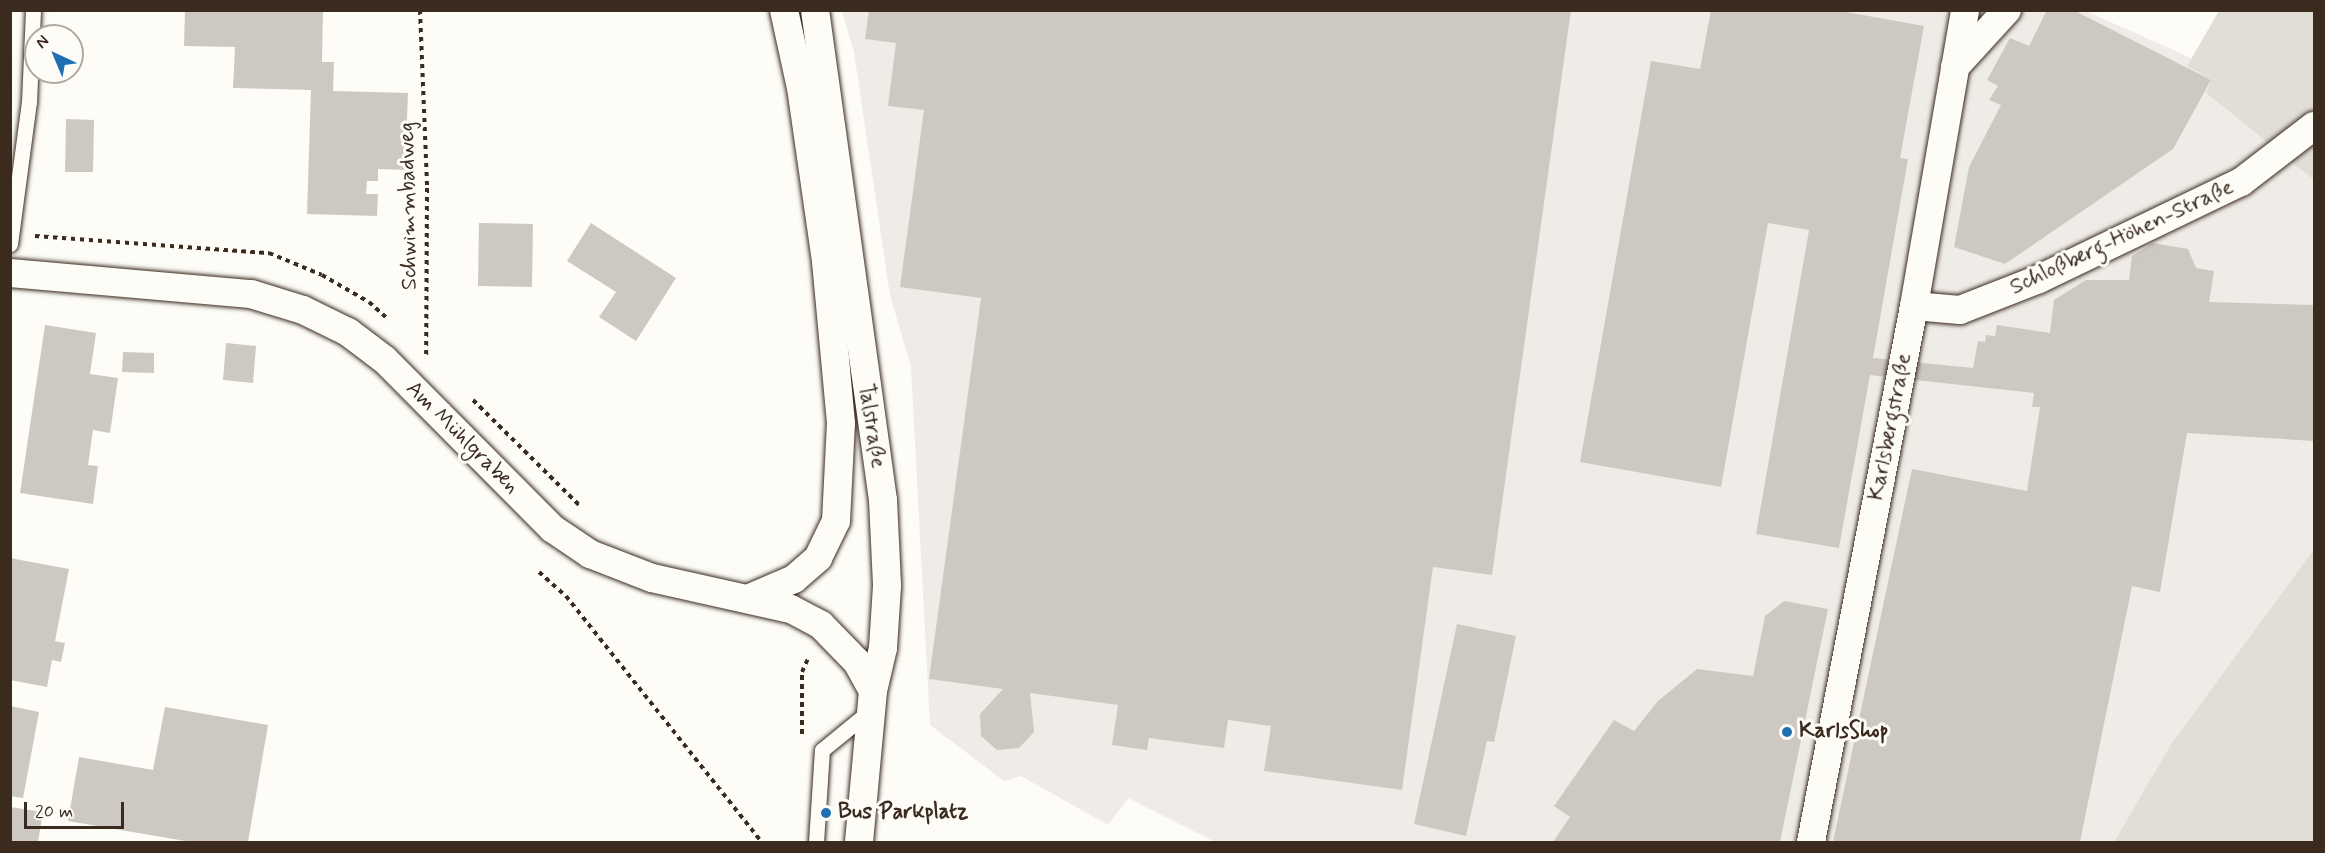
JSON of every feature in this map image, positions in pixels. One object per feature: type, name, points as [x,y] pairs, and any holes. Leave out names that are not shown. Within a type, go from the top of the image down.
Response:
[{"type":"street","name":"Talstraße","points":[[752,597],[815,564],[836,521],[841,423],[826,261],[801,88],[784,10]]},
{"type":"street","name":"Talstraße","points":[[815,10],[883,500],[887,586],[883,648],[872,700],[859,843]]},
{"type":"street","name":"Karlsbergstraße","points":[[1811,843],[1914,306],[1965,10]]},
{"type":"street","points":[[1955,67],[2007,10]]},
{"type":"street","name":"Schloßberg-Höhen-Straße","points":[[1914,306],[1960,310],[2039,279],[2241,182],[2314,126]]},
{"type":"street","name":"Am Mühlgraben","points":[[10,273],[251,294],[292,307],[348,332],[385,360],[553,529],[590,554],[652,578],[707,593],[752,597],[791,609],[821,625],[857,662],[872,700]]},
{"type":"lane","points":[[10,244],[29,102],[33,10]]},
{"type":"lane","points":[[816,843],[822,750],[872,700]]},
{"type":"path","name":"Schwimmbadweg","points":[[420,10],[427,188],[425,401]]},
{"type":"path","points":[[538,572],[566,596],[762,843]]},
{"type":"path","points":[[801,747],[802,672],[821,625]]},
{"type":"shaded area","points":[[842,11],[2086,11],[2191,58],[2187,66],[2211,80],[2206,93],[2314,180],[2314,549],[2171,744],[2114,842],[1215,842],[1128,798],[1108,825],[1021,776],[1004,781],[930,725],[911,367],[890,295],[854,52]]},
{"type":"shaded area","points":[[2219,11],[2314,11],[2314,180],[2206,93],[2211,80],[2187,66]]},
{"type":"shaded area","points":[[2314,549],[2314,842],[2114,842],[2171,744]]},
{"type":"building","points":[[185,10],[323,10],[322,62],[334,62],[333,91],[408,93],[405,170],[378,169],[378,181],[367,181],[366,194],[378,194],[377,216],[307,214],[311,90],[233,88],[235,47],[184,46]]},
{"type":"building","points":[[869,10],[1571,10],[1492,575],[1433,567],[1402,790],[1264,771],[1271,726],[1228,720],[1224,748],[1149,738],[1147,750],[1112,745],[1118,705],[1030,693],[1034,732],[1019,748],[997,750],[981,736],[980,714],[1003,689],[929,679],[981,298],[900,287],[924,110],[888,106],[896,43],[865,39]]},
{"type":"building","points":[[1711,10],[1835,10],[1924,26],[1900,158],[1908,159],[1873,358],[1973,368],[1978,341],[1985,342],[1986,335],[1995,336],[1997,325],[2050,333],[2054,300],[2086,280],[2129,280],[2132,256],[2153,243],[2188,249],[2196,268],[2214,271],[2209,302],[2314,305],[2314,441],[2187,433],[2160,592],[2132,586],[2080,842],[1833,842],[1912,469],[2027,491],[2040,407],[2032,407],[2034,393],[1870,375],[1839,548],[1756,534],[1809,230],[1768,223],[1721,487],[1580,462],[1651,61],[1700,69]]},
{"type":"building","points":[[2047,10],[2073,10],[2211,80],[2173,149],[2005,264],[1954,247],[1969,167],[2001,105],[1989,100],[1998,86],[1987,80],[2010,38],[2029,46]]},
{"type":"building","points":[[66,119],[94,120],[93,172],[65,172]]},
{"type":"building","points":[[479,223],[533,224],[532,287],[478,286]]},
{"type":"building","points":[[591,223],[676,278],[636,341],[599,317],[616,292],[567,261]]},
{"type":"building","points":[[45,325],[96,333],[90,374],[118,378],[110,433],[93,430],[88,465],[98,466],[93,504],[20,493]]},
{"type":"building","points":[[226,343],[256,346],[253,383],[223,380]]},
{"type":"building","points":[[123,352],[154,353],[154,373],[122,372]]},
{"type":"building","points":[[10,558],[69,569],[55,641],[65,643],[61,662],[52,660],[47,687],[10,680]]},
{"type":"building","points":[[1784,601],[1828,609],[1780,842],[1553,842],[1570,817],[1554,806],[1614,720],[1634,731],[1658,701],[1697,669],[1753,676],[1765,616]]},
{"type":"building","points":[[1457,624],[1516,636],[1494,742],[1487,741],[1466,836],[1414,824]]},
{"type":"building","points":[[10,706],[39,712],[23,798],[10,796]]},
{"type":"building","points":[[165,707],[268,725],[248,842],[191,842],[68,821],[79,757],[153,770]]},
{"type":"building","points":[[10,807],[43,812],[38,842],[10,842]]},
{"type":"place","name":"KarlsShop","points":[[1787,732]]},
{"type":"place","name":"Bus Parkplatz","points":[[826,813]]}]
